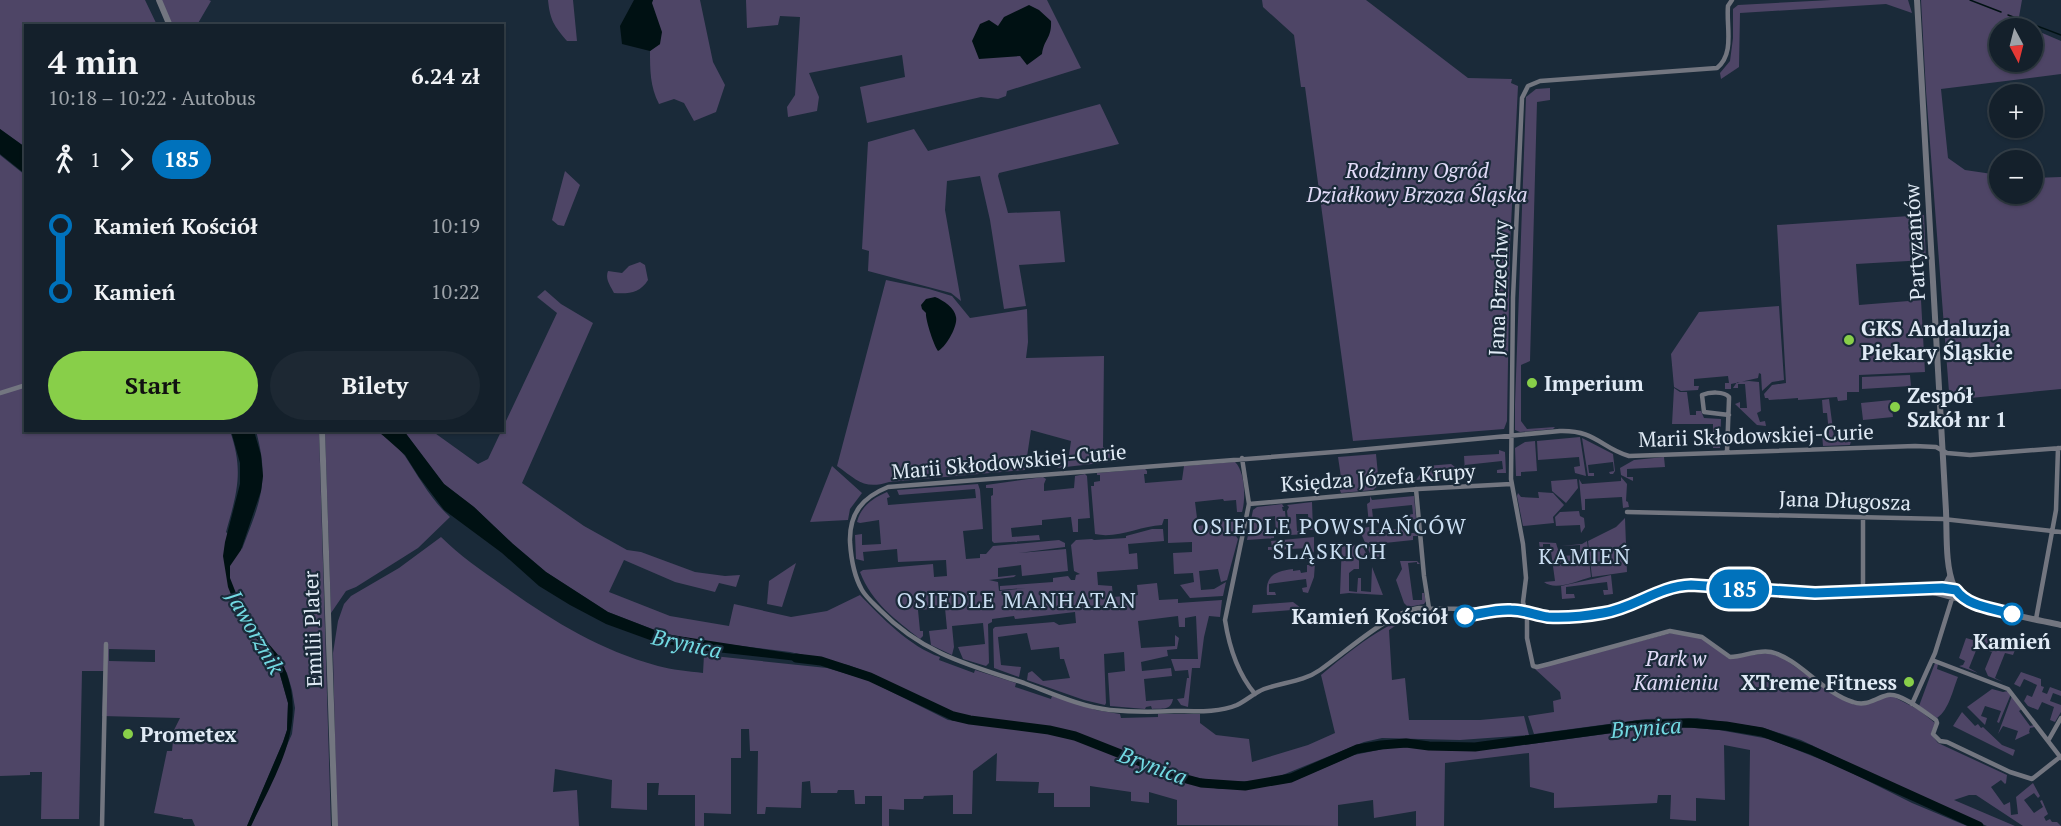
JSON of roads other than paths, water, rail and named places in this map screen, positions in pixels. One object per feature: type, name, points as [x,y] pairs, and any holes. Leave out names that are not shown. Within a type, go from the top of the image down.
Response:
[{"type":"street","points":[[159,0],[169,24]]},
{"type":"street","name":"Jana Brzechwy","points":[[1732,0],[1727,14],[1727,53],[1724,62],[1717,68],[1540,81],[1532,83],[1524,91],[1521,109],[1515,245],[1511,484],[1523,544],[1526,578],[1523,602],[1527,638],[1535,667],[1660,633],[1677,632],[1702,637],[1730,657],[1762,652],[1778,654],[1827,690],[1857,704],[1867,704],[1891,694],[1912,704]]},
{"type":"street","name":"Partyzantów","points":[[1917,0],[1946,519],[1953,594]]},
{"type":"street","points":[[0,393],[24,384]]},
{"type":"street","points":[[1727,452],[1730,399],[1728,394],[1706,393],[1702,395],[1704,412],[1728,415]]},
{"type":"street","name":"Marii Skłodowskiej-Curie","points":[[1924,590],[1815,593],[1685,585],[1661,590],[1631,605],[1607,613],[1555,617],[1512,610],[1414,609],[1364,637],[1310,676],[1265,689],[1240,703],[1225,708],[1175,711],[1108,710],[991,673],[937,653],[891,622],[862,590],[851,554],[852,523],[858,507],[871,495],[888,487],[1572,431],[1591,436],[1629,456],[1915,446],[1936,447],[1947,453],[1970,455],[2060,448]]},
{"type":"street","name":"Emilii Plater","points":[[322,432],[335,826]]},
{"type":"street","points":[[2036,619],[2053,531],[2060,448]]},
{"type":"street","points":[[1242,459],[1249,504],[1225,620],[1227,635],[1237,663],[1247,684],[1256,694]]},
{"type":"street","name":"Księdza Józefa Krupy","points":[[1249,504],[1416,489],[1511,484]]},
{"type":"street","points":[[1416,489],[1429,608]]},
{"type":"street","name":"Jana Długosza","points":[[1627,512],[1946,519],[2061,532]]},
{"type":"street","points":[[1863,517],[1863,590]]},
{"type":"street","points":[[1924,590],[1938,588],[1945,584],[1951,574]]},
{"type":"street","points":[[1938,588],[1974,604],[2061,625]]},
{"type":"street","points":[[1924,590],[1953,594]]},
{"type":"street","points":[[1932,660],[2008,688],[2060,757],[2032,779],[1940,741],[1934,734],[1936,720],[1912,704],[1932,660],[1953,594]]},
{"type":"street","points":[[102,826],[106,644]]},
{"type":"street","points":[[2048,741],[2061,718]]},
{"type":"water","points":[[634,0],[653,0],[662,32],[660,44],[650,51],[622,44],[620,26]]},
{"type":"water","points":[[1029,5],[1039,10],[1051,21],[1042,54],[1027,65],[1020,56],[979,59],[972,41],[980,24],[989,20],[998,26],[1004,17]]},
{"type":"water","points":[[0,129],[24,146],[24,173],[0,154]]},
{"type":"water","points":[[935,297],[945,302],[956,317],[951,336],[938,351],[930,332],[926,313],[921,305],[926,299]]},
{"type":"water","name":"Jaworznik","points":[[231,432],[254,432],[261,455],[263,476],[261,491],[241,550],[230,566],[230,578],[245,616],[253,619],[262,637],[281,660],[289,682],[293,704],[292,725],[287,745],[251,826],[247,826],[287,730],[288,703],[277,664],[256,638],[248,623],[240,617],[228,587],[223,556],[240,484],[240,463]]},
{"type":"water","points":[[379,432],[405,432],[444,484],[474,507],[546,572],[608,612],[665,634],[808,656],[806,662],[689,649],[650,640],[606,624],[539,586],[502,553],[444,510],[405,455]]},
{"type":"waterway","points":[[1970,0],[2001,12]]},
{"type":"waterway","points":[[2008,15],[2061,35]]},
{"type":"waterway","name":"Brynica","points":[[796,658],[821,661],[870,677],[953,716],[1075,736],[1179,777],[1201,783],[1245,786],[1291,778],[1357,749],[1381,745],[1406,743],[1475,747],[1637,725],[1689,723],[1762,732],[1811,750],[1979,826]]},
{"type":"place","name":"GKS Andaluzja Piekary Śląskie","points":[[1849,340]]},
{"type":"place","name":"Imperium","points":[[1532,383]]},
{"type":"place","name":"Zespół Szkół nr 1","points":[[1895,407]]},
{"type":"place","name":"Kamień","points":[[2012,614]]},
{"type":"place","name":"Kamień Kościół","points":[[1465,616]]},
{"type":"place","name":"XTreme Fitness","points":[[1909,682]]},
{"type":"place","name":"Prometex","points":[[128,734]]},
{"type":"district","name":"OSIEDLE POWSTAŃCÓW ŚLĄSKICH","points":[[1330,538]]},
{"type":"district","name":"KAMIEŃ","points":[[1585,555]]},
{"type":"district","name":"OSIEDLE MANHATAN","points":[[1017,599]]},
{"type":"park label","name":"Rodzinny Ogród Działkowy Brzoza Śląska","points":[[1417,182]]},
{"type":"park label","name":"Park w Kamieniu","points":[[1676,670]]}]
